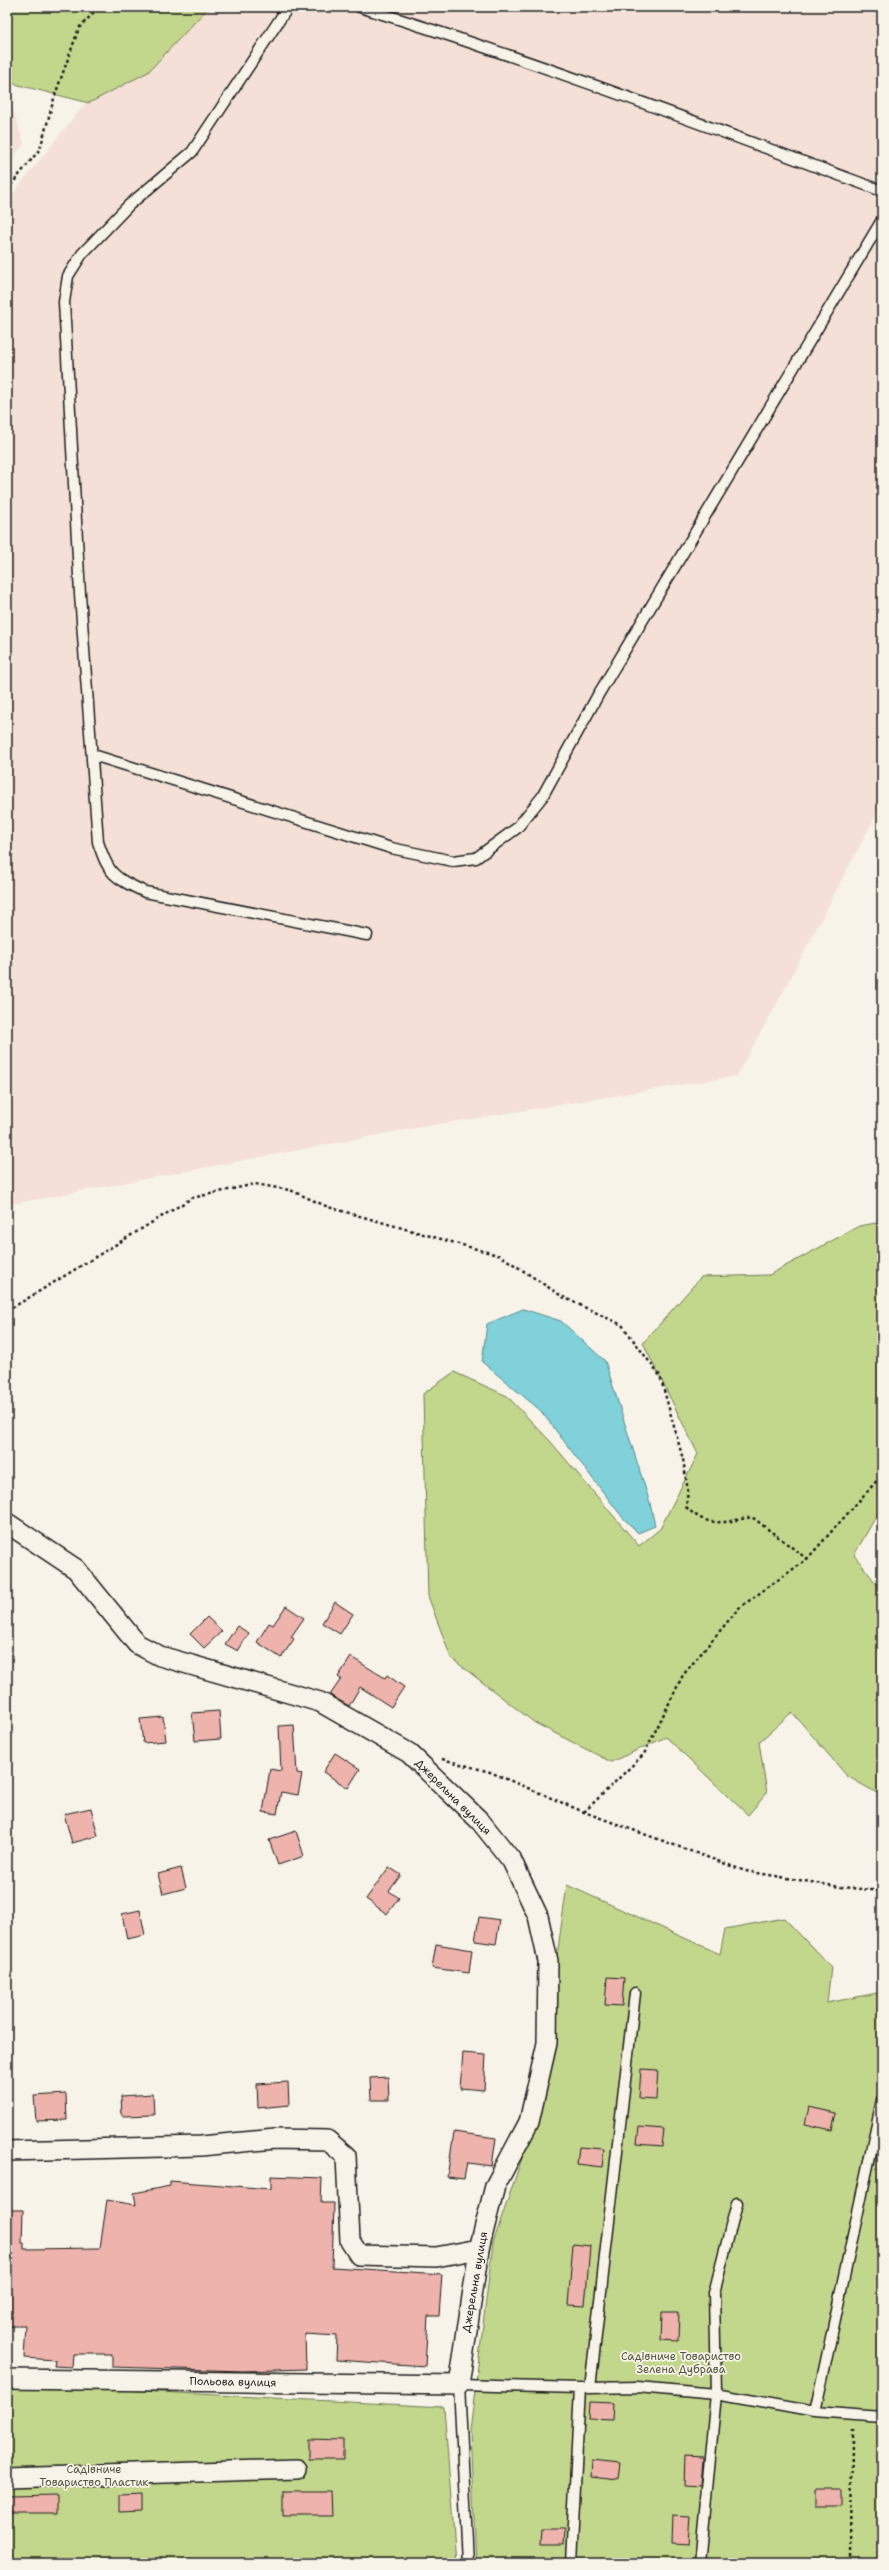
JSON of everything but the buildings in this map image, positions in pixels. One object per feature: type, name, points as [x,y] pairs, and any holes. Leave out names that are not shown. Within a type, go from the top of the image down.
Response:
[{"type":"street","name":"Джерельна вулиця","points":[[7,1523],[76,1569],[137,1644],[160,1656],[320,1702],[409,1753],[480,1821],[512,1861],[538,1916],[548,1961],[547,2043],[529,2122],[495,2186],[479,2249],[459,2385]]},
{"type":"street","points":[[7,2152],[201,2146],[275,2139],[327,2140],[346,2156],[350,2241],[358,2255],[436,2257],[479,2249]]},
{"type":"street","name":"Польова вулиця","points":[[7,2379],[459,2385]]},
{"type":"street","points":[[7,2478],[297,2469]]},
{"type":"lane","points":[[288,7],[192,152],[129,205],[82,254],[68,276],[64,302],[80,594],[93,755],[98,842],[106,865],[118,879],[145,892],[367,935]]},
{"type":"lane","points":[[360,7],[424,27],[718,130],[882,191]]},
{"type":"lane","points":[[93,755],[392,848],[453,861],[476,858],[517,828],[542,797],[598,695],[882,220]]},
{"type":"lane","points":[[571,2563],[585,2388],[635,1993]]},
{"type":"lane","points":[[816,2412],[882,2100]]},
{"type":"lane","points":[[700,2563],[716,2394],[714,2293],[737,2203]]},
{"type":"lane","points":[[468,2563],[459,2385],[585,2388],[637,2386],[716,2394],[816,2412],[882,2417]]},
{"type":"path","points":[[7,190],[40,149],[55,96],[79,28],[99,7]]},
{"type":"path","points":[[7,1311],[192,1198],[255,1184],[290,1190],[328,1207],[501,1256],[563,1297],[622,1325],[660,1376],[683,1459],[688,1491],[686,1507],[695,1516],[708,1523],[752,1517],[807,1559]]},
{"type":"path","points":[[584,1812],[644,1754],[683,1675],[739,1608],[807,1559],[882,1475]]},
{"type":"path","points":[[409,1753],[436,1757],[490,1772],[584,1812],[745,1871],[841,1887],[882,1891]]},
{"type":"path","points":[[851,2563],[852,2414]]},
{"type":"shaded area","points":[[162,7],[882,7],[882,803],[781,996],[736,1076],[415,1128],[7,1205],[7,201]]},
{"type":"shaded area","points":[[7,91],[24,144],[7,165]]},
{"type":"green space","points":[[7,7],[209,7],[148,72],[89,103],[7,82]]},
{"type":"green space","points":[[882,1222],[882,1506],[854,1555],[882,1591],[882,1796],[847,1776],[792,1712],[759,1742],[767,1793],[748,1815],[666,1737],[611,1762],[535,1723],[451,1658],[428,1596],[423,1394],[454,1372],[507,1396],[550,1441],[639,1546],[660,1529],[698,1454],[643,1343],[701,1277],[769,1275],[859,1226]]},
{"type":"green space","name":"Садівниче Товариство Зелена Дубрава","points":[[567,1885],[720,1954],[725,1929],[784,1918],[831,1967],[827,2003],[882,1992],[882,2563],[476,2563],[470,2431],[493,2243],[533,2126]]},
{"type":"green space","name":"Садівниче Товариство Пластик","points":[[7,2384],[444,2407],[456,2563],[7,2563]]},
{"type":"water","points":[[523,1309],[561,1321],[605,1361],[650,1503],[655,1526],[638,1533],[623,1518],[540,1410],[482,1362],[487,1324]]}]
